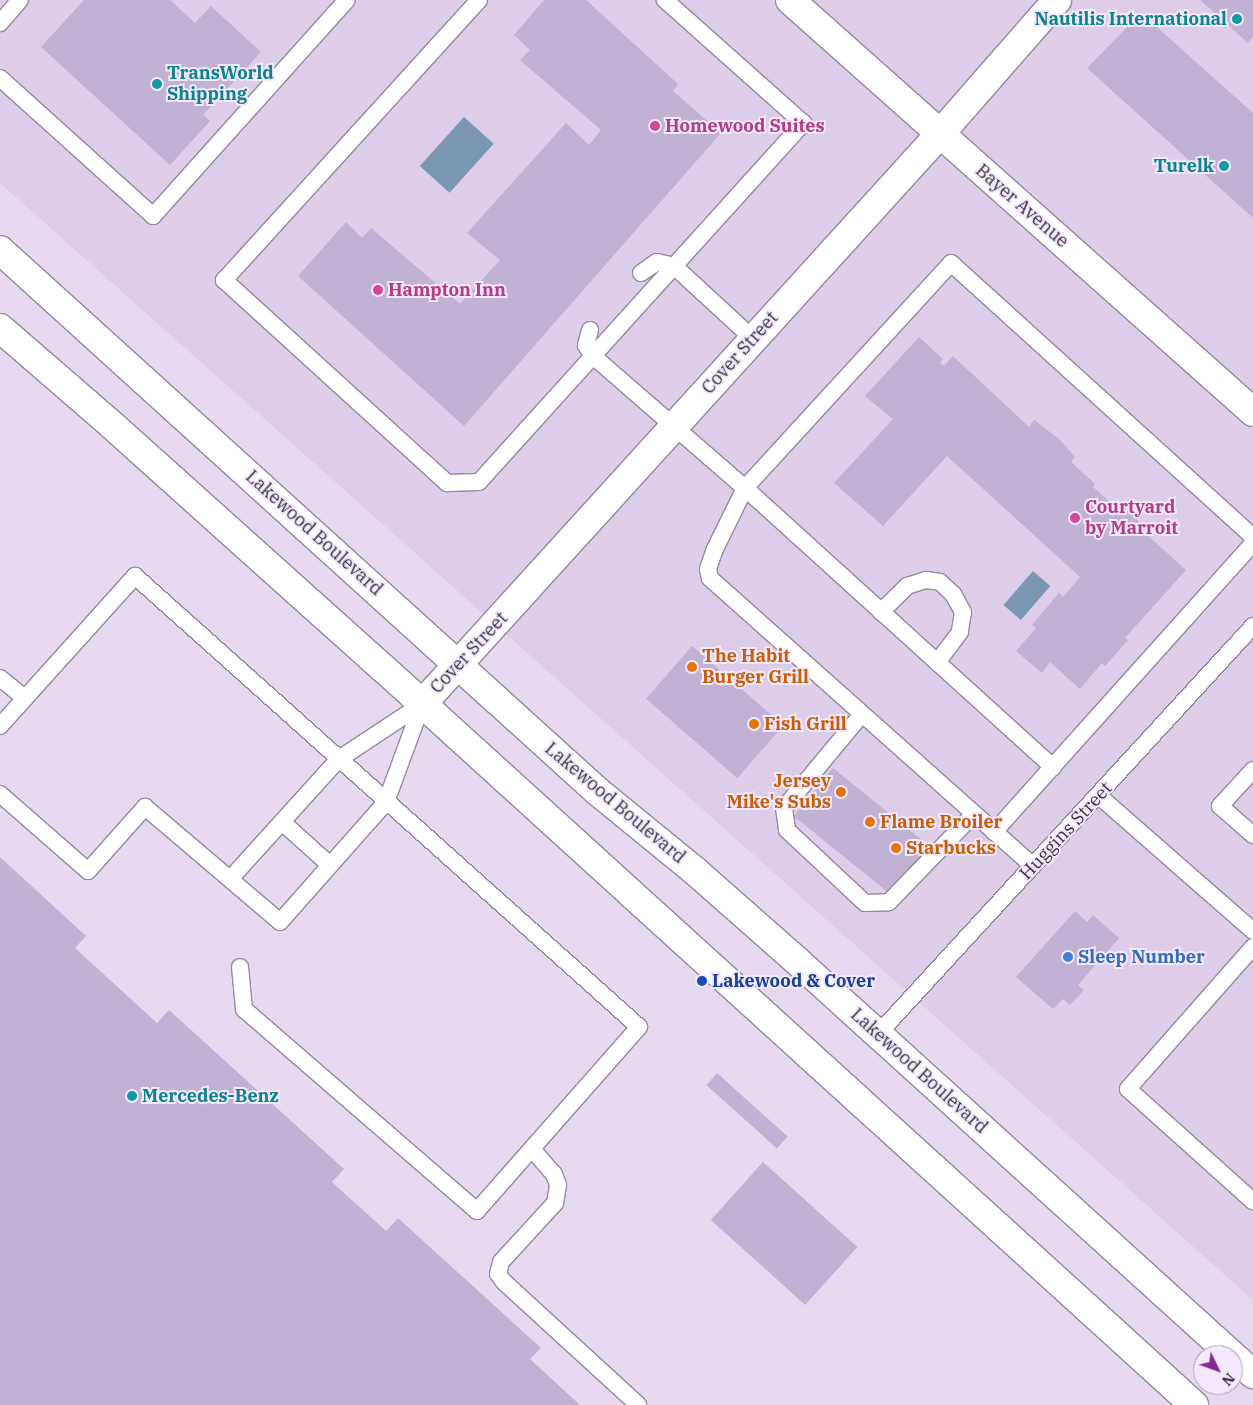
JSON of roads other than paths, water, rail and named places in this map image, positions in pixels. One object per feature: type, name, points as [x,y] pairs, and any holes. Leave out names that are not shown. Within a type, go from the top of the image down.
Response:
[{"type":"main road","name":"Bayer Avenue","points":[[790,0],[939,135],[1253,412]]},
{"type":"main road","name":"Cover Street","points":[[422,704],[939,135],[1057,0]]},
{"type":"main road","name":"Lakewood Boulevard","points":[[0,250],[597,791],[695,871],[878,1034],[1220,1345]]},
{"type":"main road","points":[[0,328],[113,426],[422,704],[1194,1405]]},
{"type":"main road","name":"Lakewood Boulevard","points":[[1243,1365],[1253,1374]]},
{"type":"lane","points":[[0,23],[20,0]]},
{"type":"lane","points":[[0,78],[153,216],[347,0]]},
{"type":"lane","points":[[479,0],[224,280],[447,483],[479,482],[803,123],[665,0]]},
{"type":"lane","points":[[641,272],[657,262],[674,266],[753,339]]},
{"type":"lane","points":[[1033,866],[710,578],[708,569],[715,549],[744,488],[951,264],[1253,537]]},
{"type":"lane","points":[[590,330],[586,345],[592,356],[744,488],[1052,767]]},
{"type":"lane","points":[[994,832],[1253,543]]},
{"type":"lane","points":[[0,726],[135,576],[639,1027],[582,1089],[477,1211],[244,1009],[240,967]]},
{"type":"lane","points":[[881,612],[907,586],[926,580],[940,582],[953,594],[962,612],[960,632],[936,662]]},
{"type":"lane","name":"Huggins Street","points":[[878,1034],[1099,796],[1253,626]]},
{"type":"lane","points":[[0,678],[25,698]]},
{"type":"lane","points":[[231,878],[339,759],[422,704]]},
{"type":"lane","points":[[0,794],[88,871],[145,807],[231,878],[280,922],[386,802],[422,704]]},
{"type":"lane","points":[[862,714],[784,808],[787,830],[865,903],[889,902],[974,814]]},
{"type":"lane","points":[[1253,770],[1220,806],[1253,834]]},
{"type":"lane","points":[[1099,796],[1253,931]]},
{"type":"lane","points":[[282,822],[330,865]]},
{"type":"lane","points":[[1253,947],[1128,1089],[1253,1201]]},
{"type":"lane","points":[[532,1149],[554,1174],[558,1185],[555,1203],[501,1262],[498,1274],[504,1282],[638,1405]]},
{"type":"water","points":[[464,117],[494,144],[450,193],[420,166]]},
{"type":"water","points":[[1033,571],[1050,586],[1021,620],[1003,605]]},
{"type":"place","name":"Nautilis International","points":[[1237,19]]},
{"type":"place","name":"TransWorld Shipping","points":[[157,84]]},
{"type":"place","name":"Homewood Suites","points":[[655,126]]},
{"type":"place","name":"Turelk","points":[[1224,166]]},
{"type":"place","name":"Hampton Inn","points":[[378,290]]},
{"type":"place","name":"Courtyard by Marroit","points":[[1075,518]]},
{"type":"place","name":"The Habit Burger Grill","points":[[692,667]]},
{"type":"place","name":"Fish Grill","points":[[754,724]]},
{"type":"place","name":"Jersey Mike's Subs","points":[[841,792]]},
{"type":"place","name":"Flame Broiler","points":[[870,822]]},
{"type":"place","name":"Starbucks","points":[[896,848]]},
{"type":"place","name":"Sleep Number","points":[[1068,957]]},
{"type":"place","name":"Lakewood & Cover","points":[[702,981]]},
{"type":"place","name":"Mercedes-Benz","points":[[132,1096]]}]
